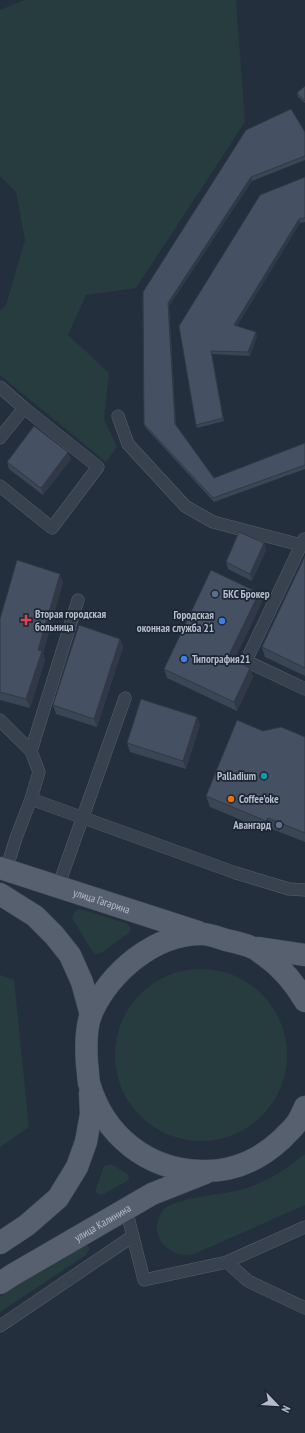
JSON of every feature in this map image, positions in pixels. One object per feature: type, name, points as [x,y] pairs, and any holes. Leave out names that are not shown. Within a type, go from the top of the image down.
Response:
[{"type":"main road","name":"улица Гагарина","points":[[3,869],[203,934],[253,948]]},
{"type":"main road","points":[[0,894],[35,916],[54,935],[70,955],[82,982],[91,1015]]},
{"type":"main road","points":[[0,1243],[27,1225],[58,1198],[77,1167],[86,1142],[91,1114],[85,1047],[91,1015],[108,986],[125,966],[150,948],[176,937],[203,934]]},
{"type":"main road","points":[[253,948],[305,955]]},
{"type":"main road","points":[[253,948],[278,965],[296,986],[305,1001]]},
{"type":"main road","points":[[89,1082],[102,1114],[120,1138],[140,1154],[162,1164],[186,1171],[210,1171],[233,1168],[254,1160],[275,1145],[302,1117]]},
{"type":"main road","name":"улица Калинина","points":[[0,1283],[152,1194],[210,1171]]},
{"type":"lane","points":[[0,387],[98,467],[52,528],[0,486]]},
{"type":"lane","points":[[0,438],[24,408]]},
{"type":"lane","points":[[118,416],[128,444],[185,506],[213,522],[303,541],[246,661],[305,689]]},
{"type":"lane","points":[[31,751],[78,600]]},
{"type":"lane","points":[[58,886],[125,698]]},
{"type":"lane","points":[[0,720],[31,751],[39,772],[31,800],[3,869]]},
{"type":"lane","points":[[31,800],[236,873],[289,889],[305,890]]},
{"type":"lane","points":[[126,1209],[144,1280],[227,1262],[305,1227]]},
{"type":"lane","points":[[0,1326],[132,1236]]},
{"type":"lane","points":[[227,1262],[248,1281],[305,1308]]},
{"type":"green space","points":[[24,0],[236,0],[245,122],[136,288],[86,295],[68,335],[109,373],[104,419],[117,447],[106,462],[0,375],[0,311],[6,305],[25,240],[16,192],[0,176],[0,10]]},
{"type":"green space","points":[[80,909],[128,924],[131,928],[129,933],[101,953],[96,954],[92,951],[72,918],[75,911]]},
{"type":"green space","points":[[193,969],[209,969],[226,972],[242,979],[256,988],[268,1000],[277,1014],[284,1030],[287,1055],[286,1072],[281,1088],[268,1110],[256,1122],[242,1131],[226,1138],[209,1141],[193,1141],[176,1138],[160,1131],[146,1122],[134,1110],[125,1096],[118,1080],[115,1063],[115,1047],[118,1030],[125,1014],[134,1000],[146,988],[160,979],[176,972]]},
{"type":"green space","points":[[0,975],[14,980],[29,1127],[0,1147]]},
{"type":"green space","points":[[305,1154],[305,1205],[194,1254],[182,1255],[173,1252],[160,1240],[157,1226],[161,1212],[164,1209],[181,1201],[192,1198],[247,1188],[263,1182],[278,1174]]},
{"type":"green space","points":[[111,1164],[128,1174],[129,1180],[102,1195],[95,1192],[104,1166]]},
{"type":"green space","points":[[86,1244],[90,1248],[86,1255],[0,1312],[0,1297],[80,1245]]},
{"type":"building","points":[[305,86],[305,101],[297,93]]},
{"type":"building","points":[[291,109],[305,132],[305,156],[251,177],[168,303],[175,424],[214,478],[305,443],[305,465],[213,498],[144,424],[143,292],[246,130]]},
{"type":"building","points":[[305,177],[305,218],[299,219],[234,325],[256,332],[248,352],[211,351],[223,418],[196,425],[179,326],[260,195]]},
{"type":"building","points":[[34,426],[68,452],[41,488],[7,462]]},
{"type":"building","points":[[239,532],[264,543],[250,574],[226,562]]},
{"type":"building","points":[[305,556],[305,668],[262,647]]},
{"type":"building","points":[[17,560],[60,574],[38,650],[42,651],[26,699],[0,692],[0,619]]},
{"type":"building","points":[[211,570],[259,593],[228,657],[250,668],[234,702],[164,669]]},
{"type":"building","points":[[79,625],[120,639],[94,719],[53,705]]},
{"type":"building","points":[[141,699],[197,717],[183,761],[127,743]]},
{"type":"building","name":"Palladium","points":[[237,720],[263,731],[281,727],[305,737],[305,833],[268,818],[266,821],[206,796]]},
{"type":"place","name":"БКС Брокер","points":[[215,594]]},
{"type":"place","name":"Вторая городская больница","points":[[26,620]]},
{"type":"place","name":"Городская оконная служба 21","points":[[222,621]]},
{"type":"place","name":"Типография21","points":[[184,659]]},
{"type":"place","name":"Palladium","points":[[264,776]]},
{"type":"place","name":"Coffee'oke","points":[[231,799]]},
{"type":"place","name":"Авангард","points":[[279,825]]}]
